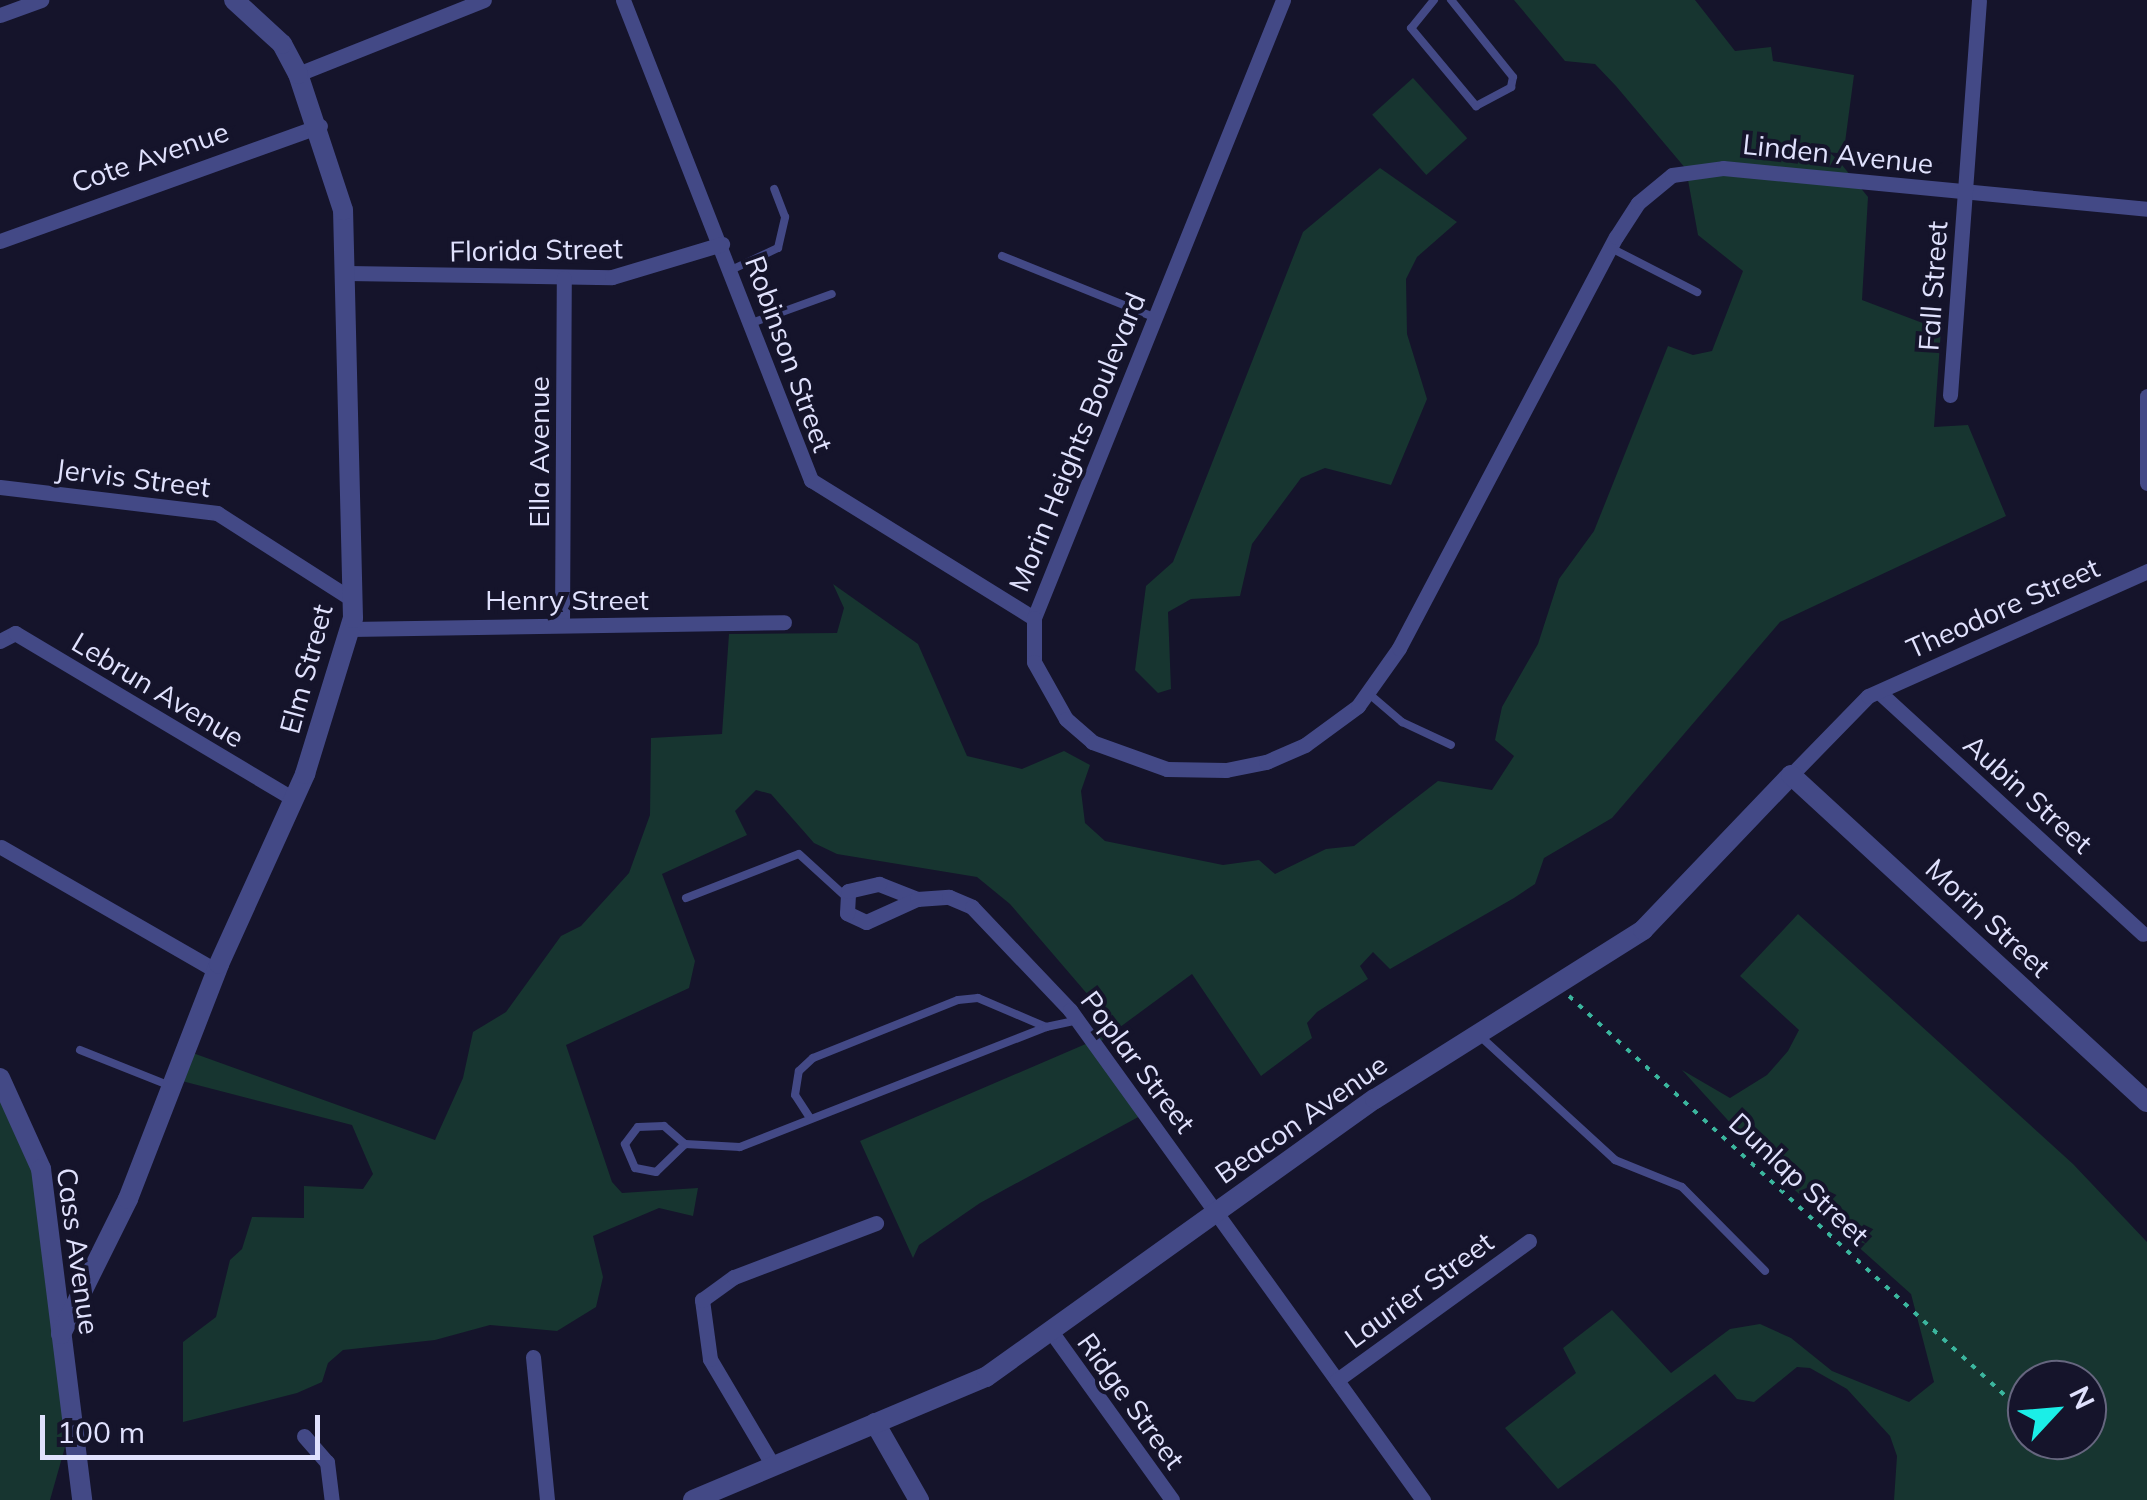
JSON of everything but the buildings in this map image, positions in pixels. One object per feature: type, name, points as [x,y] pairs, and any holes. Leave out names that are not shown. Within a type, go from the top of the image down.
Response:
[{"type":"street","points":[[0,15],[41,0]]},
{"type":"street","name":"Elm Street","points":[[61,1334],[128,1198],[217,971],[292,798],[350,630],[354,600],[343,210],[320,126],[298,74],[282,44],[234,0]]},
{"type":"street","points":[[298,74],[484,0]]},
{"type":"street","name":"Robinson Street","points":[[623,0],[722,244],[810,480],[1034,618]]},
{"type":"street","name":"Morin Heights Boulevard","points":[[1283,0],[1034,618],[1034,662],[1066,719],[1092,742],[1168,769],[1226,770],[1276,758],[1331,729],[1368,693],[1399,648],[1588,292]]},
{"type":"street","name":"Fall Street","points":[[1950,395],[1979,1]]},
{"type":"street","name":"Cote Avenue","points":[[0,241],[320,126]]},
{"type":"street","name":"Linden Avenue","points":[[1588,292],[1611,248],[1653,186],[1699,168],[2147,208]]},
{"type":"street","name":"Florida Street","points":[[346,273],[564,278],[644,272],[722,244]]},
{"type":"street","name":"Ella Avenue","points":[[562,625],[564,278]]},
{"type":"street","points":[[2147,396],[2147,483]]},
{"type":"street","name":"Jervis Street","points":[[0,487],[216,513],[354,600]]},
{"type":"street","name":"Theodore Street","points":[[1879,692],[2147,571]]},
{"type":"street","name":"Henry Street","points":[[350,630],[784,622]]},
{"type":"street","name":"Lebrun Avenue","points":[[0,641],[15,633],[292,798]]},
{"type":"street","name":"Beacon Avenue","points":[[693,1500],[772,1464],[972,1386],[1477,1034],[1559,986],[1642,930],[1818,742],[1879,692]]},
{"type":"street","name":"Aubin Street","points":[[1879,692],[2143,934]]},
{"type":"street","name":"Morin Street","points":[[1791,775],[2147,1102]]},
{"type":"street","points":[[1,846],[217,971]]},
{"type":"street","name":"Poplar Street","points":[[845,896],[879,884],[917,899],[949,897],[972,908],[1079,1020],[1422,1500]]},
{"type":"street","points":[[845,896],[847,913],[866,922],[917,899]]},
{"type":"street","name":"Cass Avenue","points":[[0,1078],[40,1169],[82,1500]]},
{"type":"street","points":[[772,1464],[710,1359],[702,1300],[734,1277],[876,1224]]},
{"type":"street","name":"Laurier Street","points":[[1337,1380],[1529,1241]]},
{"type":"street","name":"Ridge Street","points":[[1050,1330],[1172,1500]]},
{"type":"street","points":[[534,1357],[547,1500]]},
{"type":"street","points":[[876,1423],[919,1500]]},
{"type":"street","points":[[304,1436],[327,1462],[332,1500]]},
{"type":"lane","points":[[1434,0],[1411,28],[1476,106],[1510,87],[1513,77],[1451,0]]},
{"type":"lane","points":[[730,270],[778,248],[785,217],[774,189]]},
{"type":"lane","points":[[1611,248],[1696,292]]},
{"type":"lane","points":[[1002,256],[1154,317]]},
{"type":"lane","points":[[749,324],[832,294]]},
{"type":"lane","points":[[1368,693],[1402,722],[1451,744]]},
{"type":"lane","points":[[686,898],[799,854],[845,896]]},
{"type":"lane","points":[[810,1118],[796,1095],[799,1072],[812,1058],[958,1000],[978,998],[1046,1027]]},
{"type":"lane","points":[[685,1144],[656,1172],[635,1168],[625,1144],[638,1127],[664,1126],[685,1144],[740,1147],[1046,1027],[1079,1020]]},
{"type":"lane","points":[[1477,1034],[1615,1160],[1682,1187],[1766,1271]]},
{"type":"lane","points":[[80,1050],[172,1087]]},
{"type":"path","name":"Dunlap Street","points":[[1559,986],[2007,1397]]},
{"type":"green space","points":[[1514,0],[1695,0],[1735,51],[1771,47],[1773,61],[1854,75],[1842,165],[1868,197],[1862,300],[1941,330],[1934,427],[1968,425],[2006,516],[1780,622],[1612,818],[1544,858],[1535,884],[1390,969],[1373,952],[1360,966],[1368,979],[1317,1012],[1307,1023],[1312,1038],[1261,1076],[1192,974],[1093,1047],[1142,1115],[980,1203],[919,1245],[913,1258],[860,1141],[1088,1043],[1113,1024],[1010,904],[977,877],[837,854],[814,843],[771,794],[756,790],[735,811],[747,835],[662,874],[695,961],[689,988],[566,1045],[612,1182],[622,1193],[698,1188],[693,1216],[659,1208],[593,1236],[603,1277],[596,1307],[557,1331],[490,1325],[435,1340],[343,1350],[328,1363],[322,1382],[297,1393],[183,1422],[183,1342],[216,1317],[230,1260],[242,1249],[252,1217],[304,1218],[304,1186],[363,1189],[373,1174],[352,1125],[178,1080],[190,1052],[435,1140],[463,1078],[473,1032],[506,1012],[561,936],[581,926],[629,873],[650,815],[651,738],[722,734],[729,634],[837,633],[844,608],[833,584],[918,644],[967,756],[1022,769],[1064,751],[1090,765],[1081,791],[1085,823],[1105,841],[1223,865],[1259,860],[1275,874],[1326,849],[1354,846],[1438,781],[1492,790],[1514,756],[1495,740],[1502,707],[1538,644],[1559,579],[1594,531],[1668,346],[1693,355],[1712,351],[1743,271],[1698,235],[1686,169],[1616,86],[1595,64],[1565,61]]},
{"type":"green space","points":[[1413,78],[1467,138],[1426,175],[1372,115]]},
{"type":"green space","points":[[1380,168],[1457,222],[1417,257],[1406,279],[1407,334],[1427,399],[1391,485],[1325,468],[1301,478],[1252,544],[1240,596],[1191,599],[1168,612],[1171,689],[1158,693],[1135,670],[1146,586],[1173,562],[1303,232]]},
{"type":"green space","points":[[1798,914],[2073,1164],[2147,1242],[2147,1500],[1894,1500],[1897,1456],[1890,1436],[1847,1389],[1810,1368],[1797,1367],[1754,1402],[1737,1399],[1715,1374],[1558,1489],[1505,1428],[1576,1373],[1563,1348],[1612,1310],[1671,1373],[1730,1329],[1760,1324],[1791,1338],[1832,1371],[1909,1402],[1934,1382],[1911,1294],[1778,1175],[1682,1070],[1730,1098],[1767,1075],[1788,1051],[1799,1030],[1740,976]]},
{"type":"green space","points":[[0,1082],[31,1136],[67,1440],[50,1500],[0,1500]]}]
